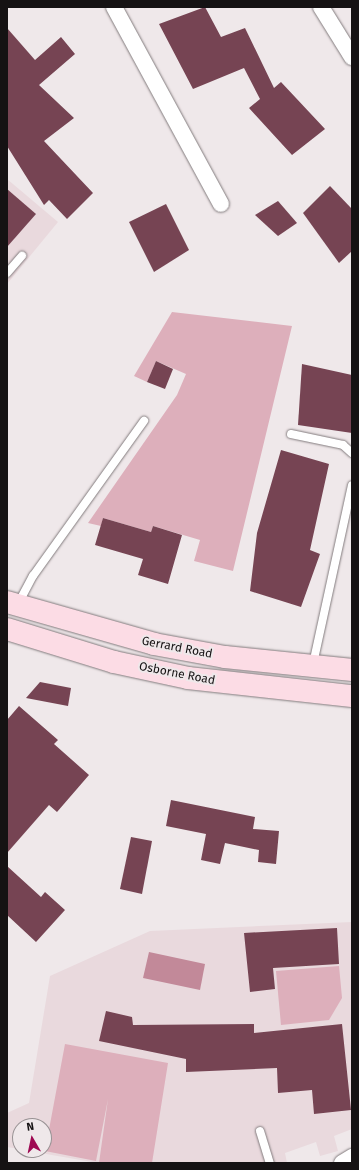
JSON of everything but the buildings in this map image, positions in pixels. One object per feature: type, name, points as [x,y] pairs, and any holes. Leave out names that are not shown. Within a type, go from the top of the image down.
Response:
[{"type":"main road","name":"Gerrard Road","points":[[12,604],[154,644],[312,668],[352,670]]},
{"type":"main road","name":"Osborne Road","points":[[7,629],[114,662],[188,678],[352,696]]},
{"type":"street","points":[[114,7],[221,204]]},
{"type":"street","points":[[321,7],[352,57]]},
{"type":"street","points":[[342,1163],[352,1157]]},
{"type":"lane","points":[[7,273],[22,256]]},
{"type":"lane","points":[[12,604],[144,421]]},
{"type":"lane","points":[[291,434],[343,445],[352,453]]},
{"type":"lane","points":[[312,668],[352,485]]},
{"type":"lane","points":[[260,1131],[270,1163]]},
{"type":"shaded area","points":[[7,179],[58,222],[7,284]]},
{"type":"shaded area","points":[[172,312],[292,326],[233,571],[194,561],[200,540],[153,526],[151,532],[103,518],[101,526],[88,523],[177,395],[186,374],[156,361],[147,382],[134,376]]},
{"type":"shaded area","points":[[352,922],[352,1129],[334,1136],[338,1151],[320,1156],[316,1142],[285,1153],[287,1163],[98,1163],[52,1155],[52,1118],[12,1118],[12,1148],[7,1147],[7,1113],[29,1103],[50,976],[150,931]]},
{"type":"shaded area","points":[[149,952],[205,964],[200,990],[143,978]]},
{"type":"shaded area","points":[[339,966],[342,998],[329,1020],[281,1025],[276,971]]},
{"type":"shaded area","points":[[65,1044],[168,1063],[152,1163],[99,1163],[108,1099],[96,1161],[52,1152],[51,1118]]}]
